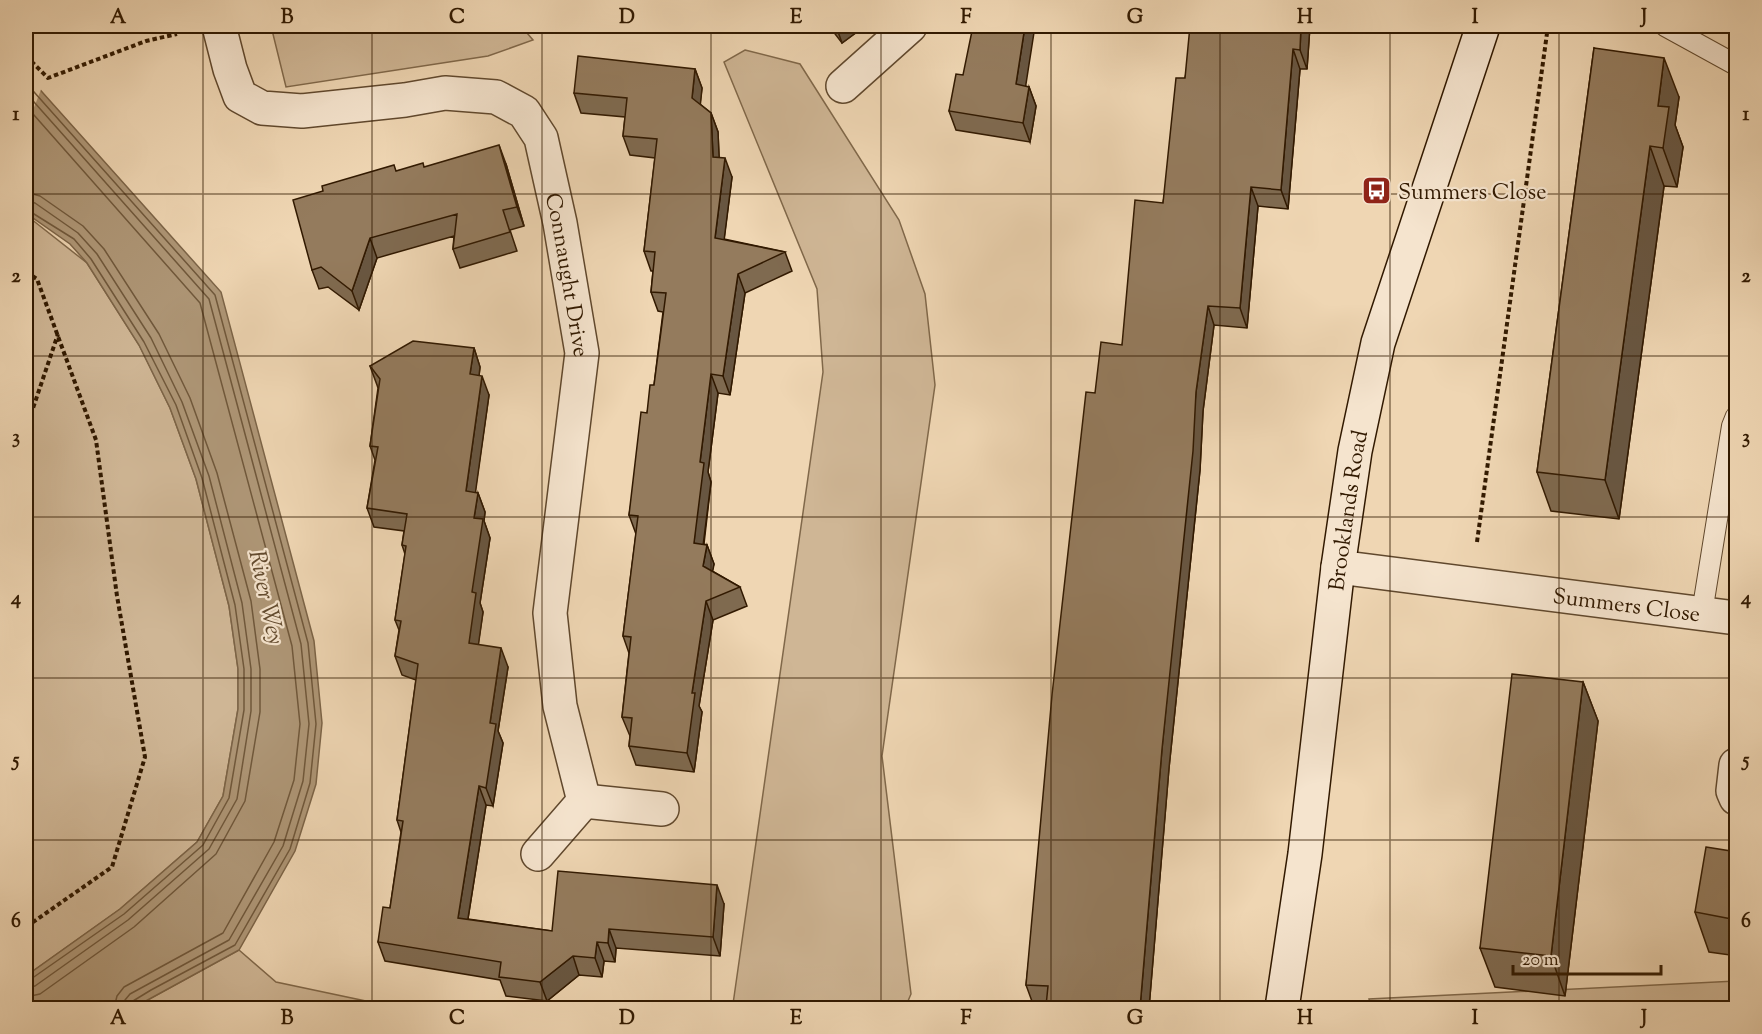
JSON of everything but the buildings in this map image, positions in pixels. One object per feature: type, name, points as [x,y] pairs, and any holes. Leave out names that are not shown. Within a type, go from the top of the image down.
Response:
[{"type":"street","name":"Connaught Drive","points":[[219,26],[230,69],[240,96],[262,108],[302,111],[405,100],[445,93],[496,97],[524,112],[542,138],[560,223],[582,353],[550,613],[560,706],[584,801]]},
{"type":"street","points":[[843,86],[910,26]]},
{"type":"street","name":"Brooklands Road","points":[[1282,1008],[1305,854],[1338,567],[1355,451],[1378,342],[1483,26]]},
{"type":"street","name":"Summers Close","points":[[1338,567],[1737,618]]},
{"type":"street","points":[[1737,765],[1733,791],[1737,798]]},
{"type":"street","points":[[538,854],[584,801],[662,809]]},
{"type":"lane","points":[[1665,26],[1737,64]]},
{"type":"lane","points":[[1702,613],[1732,426],[1737,416]]},
{"type":"path","points":[[1471,584],[1548,26]]},
{"type":"path","points":[[26,56],[48,78],[147,41],[185,32]]},
{"type":"path","points":[[26,272],[37,279],[96,440],[117,596],[145,758],[112,867],[26,927]]},
{"type":"path","points":[[26,429],[58,334]]},
{"type":"shaded area","points":[[271,26],[521,26],[533,40],[488,56],[286,87]]},
{"type":"shaded area","points":[[745,50],[800,64],[899,220],[925,294],[935,385],[882,756],[911,994],[905,1008],[735,1008],[733,1004],[823,372],[817,289],[724,62]]},
{"type":"shaded area","points":[[26,215],[87,263],[139,345],[170,408],[196,479],[229,606],[238,669],[238,709],[223,796],[197,842],[120,909],[26,976]]},
{"type":"shaded area","points":[[239,950],[276,982],[399,1008],[133,1008]]},
{"type":"shaded area","points":[[1736,981],[1736,1008],[1371,1008],[1369,999]]},
{"type":"water","name":"River Wey","points":[[26,74],[221,292],[314,641],[322,723],[316,784],[295,851],[239,950],[133,1008],[26,1008],[26,976],[120,909],[197,842],[223,796],[238,709],[238,669],[229,606],[196,479],[170,408],[139,345],[87,263],[70,244],[26,213]]},
{"type":"pier","points":[[26,71],[42,87],[26,128]]},
{"type":"place","name":"Summers Close","points":[[1377,191]]}]
